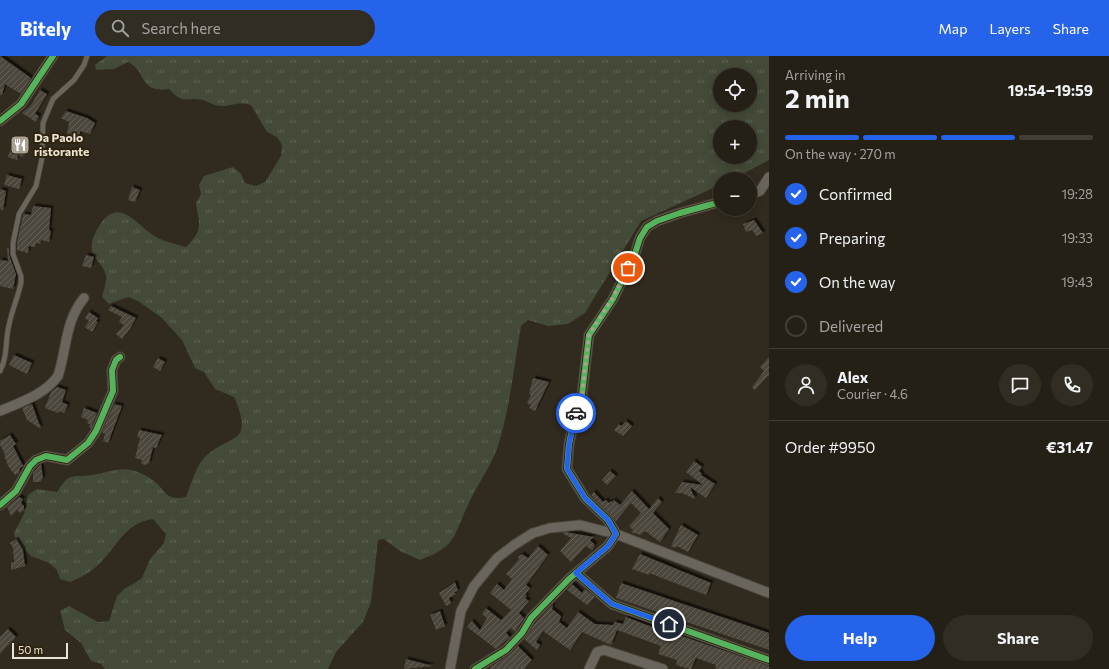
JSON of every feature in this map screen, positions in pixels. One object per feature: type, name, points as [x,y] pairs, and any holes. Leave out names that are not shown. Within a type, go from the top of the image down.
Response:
[{"type":"street","points":[[0,121],[21,104],[53,56]]},
{"type":"street","points":[[757,192],[760,191],[769,177]]},
{"type":"street","points":[[616,534],[608,520],[585,498],[567,469],[569,444],[575,415],[581,403],[589,335],[612,299],[634,257],[640,238],[647,227],[656,221],[713,204]]},
{"type":"street","points":[[0,411],[37,395],[54,382],[58,376],[70,320],[76,307],[84,298]]},
{"type":"street","points":[[0,505],[16,491],[30,466],[36,460],[46,456],[67,460],[93,436],[114,391],[112,383],[112,370],[116,360],[120,357]]},
{"type":"street","points":[[450,669],[461,611],[474,586],[497,558],[533,533],[550,528],[580,525],[616,534],[769,593]]},
{"type":"street","points":[[475,669],[493,660],[506,650],[522,633],[531,618],[576,573],[608,546],[616,534]]},
{"type":"street","points":[[576,573],[612,604],[769,660]]},
{"type":"street","points":[[589,669],[597,652],[604,650],[663,669]]},
{"type":"lane","points":[[0,371],[6,354],[6,340],[9,324],[21,282],[21,276],[13,254],[13,243],[19,214],[36,186],[42,158],[43,123],[53,99],[74,80],[84,65],[87,56]]},
{"type":"green space","points":[[107,56],[769,56],[769,160],[746,172],[713,172],[713,188],[641,221],[585,313],[568,324],[548,326],[528,320],[521,326],[509,402],[498,446],[473,494],[453,538],[442,550],[420,560],[400,551],[384,539],[378,540],[371,602],[363,622],[336,652],[328,669],[105,669],[101,664],[91,661],[81,643],[65,630],[60,611],[69,606],[98,622],[109,621],[117,596],[124,589],[142,578],[150,559],[164,543],[166,534],[153,519],[143,521],[135,525],[122,537],[97,566],[91,571],[70,582],[60,579],[57,570],[49,563],[31,556],[16,542],[14,533],[24,514],[28,495],[37,489],[57,492],[65,481],[72,477],[124,469],[135,471],[154,481],[167,495],[171,497],[186,497],[196,472],[204,458],[213,450],[236,437],[241,432],[242,424],[240,413],[234,397],[215,389],[204,372],[195,368],[182,340],[162,318],[138,301],[128,297],[109,304],[102,297],[106,276],[104,269],[93,254],[93,238],[99,226],[107,217],[114,213],[121,213],[128,216],[156,237],[167,242],[186,247],[196,236],[198,231],[199,222],[196,203],[201,194],[199,185],[204,176],[233,167],[241,174],[245,183],[256,186],[265,182],[281,156],[282,145],[277,137],[267,132],[251,105],[242,103],[219,106],[203,100],[182,99],[169,89],[152,88],[144,81],[134,66],[128,62],[114,69],[96,70],[95,65]]},
{"type":"building","points":[[0,56],[31,78],[21,94],[5,84],[2,95],[0,95]]},
{"type":"building","points":[[40,90],[47,94],[35,114],[39,116],[36,122],[22,113],[31,105]]},
{"type":"building","points":[[66,111],[87,118],[95,123],[90,134],[80,131],[78,143],[66,141],[69,122],[61,118]]},
{"type":"building","points":[[19,140],[26,142],[23,148],[25,149],[23,157],[18,155],[17,160],[8,157],[12,144],[17,145]]},
{"type":"building","points":[[7,175],[22,179],[19,189],[4,185]]},
{"type":"building","points":[[132,187],[140,190],[135,202],[128,200]]},
{"type":"building","points":[[0,189],[6,191],[3,210],[0,209]]},
{"type":"building","points":[[33,206],[51,208],[49,230],[51,231],[49,242],[41,240],[40,244],[36,243],[35,247],[29,246],[28,253],[17,250],[17,243],[23,215],[31,215]]},
{"type":"building","points":[[754,220],[763,233],[756,236],[752,230],[746,232],[743,224]]},
{"type":"building","points":[[7,248],[9,248],[9,255],[16,274],[13,289],[0,286],[0,260],[8,261]]},
{"type":"building","points":[[86,255],[94,257],[91,268],[82,266]]},
{"type":"building","points":[[111,306],[136,318],[122,339],[116,334],[124,325],[119,322],[122,317],[108,310]]},
{"type":"building","points":[[89,312],[98,318],[96,321],[98,322],[92,332],[85,327],[89,321],[85,318]]},
{"type":"building","points":[[14,355],[32,363],[27,374],[9,365]]},
{"type":"building","points":[[769,357],[769,377],[768,376],[755,390],[752,387],[764,371],[760,367]]},
{"type":"building","points":[[158,358],[165,362],[160,371],[153,367]]},
{"type":"building","points":[[533,378],[549,382],[535,411],[529,408],[531,405],[527,403],[531,395],[529,394]]},
{"type":"building","points":[[57,387],[66,390],[62,402],[68,405],[64,413],[59,411],[58,413],[45,408],[51,392]]},
{"type":"building","points":[[32,404],[41,429],[27,420],[22,408]]},
{"type":"building","points":[[114,404],[122,406],[108,443],[103,441],[105,434],[102,432]]},
{"type":"building","points":[[84,408],[97,413],[91,428],[89,427],[90,424],[87,423],[88,420],[81,417]]},
{"type":"building","points":[[626,421],[632,426],[623,436],[614,430],[619,424],[621,426]]},
{"type":"building","points":[[139,430],[162,435],[156,448],[153,447],[149,463],[145,465],[141,463],[142,460],[135,458],[140,438],[137,437]]},
{"type":"building","points":[[10,435],[16,444],[13,446],[23,466],[20,468],[19,473],[15,475],[8,466],[4,455],[5,454],[0,445],[0,441]]},
{"type":"building","points":[[694,461],[702,467],[699,471],[702,474],[701,475],[715,484],[706,498],[690,487],[695,499],[682,493],[675,493],[682,482],[703,485],[686,472]]},
{"type":"building","points":[[41,464],[43,478],[40,482],[33,482],[33,473]]},
{"type":"building","points":[[610,471],[616,476],[607,485],[602,480]]},
{"type":"building","points":[[632,491],[649,509],[658,498],[662,502],[653,513],[669,529],[660,542],[645,531],[640,535],[631,532],[633,530],[629,526],[641,513],[631,503],[616,521],[591,495],[594,492],[603,502],[606,500],[609,503],[614,500],[620,505]]},
{"type":"building","points":[[19,497],[23,499],[21,503],[24,506],[24,510],[20,513],[17,510],[11,516],[7,507]]},
{"type":"building","points":[[681,525],[698,535],[688,552],[677,546],[676,548],[671,546]]},
{"type":"building","points":[[565,532],[594,537],[590,540],[595,545],[592,550],[586,546],[571,562],[560,551],[571,538],[562,533]]},
{"type":"building","points":[[16,539],[23,550],[25,566],[11,570],[11,562],[14,562],[13,548],[10,543]]},
{"type":"building","points":[[538,546],[548,555],[526,585],[530,588],[525,595],[527,596],[525,598],[529,601],[519,613],[524,618],[515,632],[511,628],[506,633],[510,637],[496,649],[467,627],[472,621],[480,630],[487,618],[482,614],[486,608],[501,620],[511,610],[490,593],[497,584],[504,590],[512,579],[506,574],[519,559],[518,557],[522,554],[528,558]]},
{"type":"building","points":[[640,554],[711,583],[706,595],[649,573],[649,575],[632,569]]},
{"type":"building","points":[[455,582],[458,591],[454,592],[456,594],[449,598],[451,603],[446,606],[439,593]]},
{"type":"building","points":[[621,583],[769,633],[769,650],[616,598]]},
{"type":"building","points":[[572,584],[582,593],[585,589],[595,597],[587,605],[567,590]]},
{"type":"building","points":[[553,604],[552,609],[561,616],[559,622],[567,628],[578,612],[595,624],[613,625],[615,622],[623,624],[626,617],[673,635],[673,633],[769,666],[769,669],[715,669],[716,665],[696,658],[691,669],[689,669],[676,665],[677,660],[658,654],[661,646],[617,630],[611,645],[582,632],[570,650],[543,631],[536,642],[540,645],[537,650],[524,639],[536,622]]},
{"type":"building","points":[[440,611],[445,626],[436,630],[430,615]]},
{"type":"building","points":[[8,629],[16,637],[0,654],[0,637]]},
{"type":"building","points":[[518,646],[532,660],[524,669],[491,669],[490,667],[509,655]]},
{"type":"building","points":[[406,659],[433,666],[404,669]]},
{"type":"cycle path","points":[[0,121],[21,104],[53,56]]},
{"type":"cycle path","points":[[475,669],[506,650],[522,633],[531,618],[569,579],[608,546],[616,534],[608,520],[585,498],[567,469],[569,444],[575,415],[581,403],[589,335],[613,299],[634,257],[640,238],[647,227],[657,221],[713,204]]},
{"type":"cycle path","points":[[0,505],[16,491],[30,466],[36,460],[46,456],[67,460],[88,443],[96,431],[113,391],[112,370],[116,360],[120,357]]},
{"type":"cycle path","points":[[576,573],[612,604],[769,660]]},
{"type":"way so far","points":[[576,413],[581,403],[589,335],[612,299],[628,268]]},
{"type":"place","name":"Da Paolo ristorante","points":[[20,145]]},
{"type":"route","points":[[576,413],[569,444],[567,469],[585,498],[608,520],[616,534],[608,546],[576,573],[612,604],[669,624]]}]
